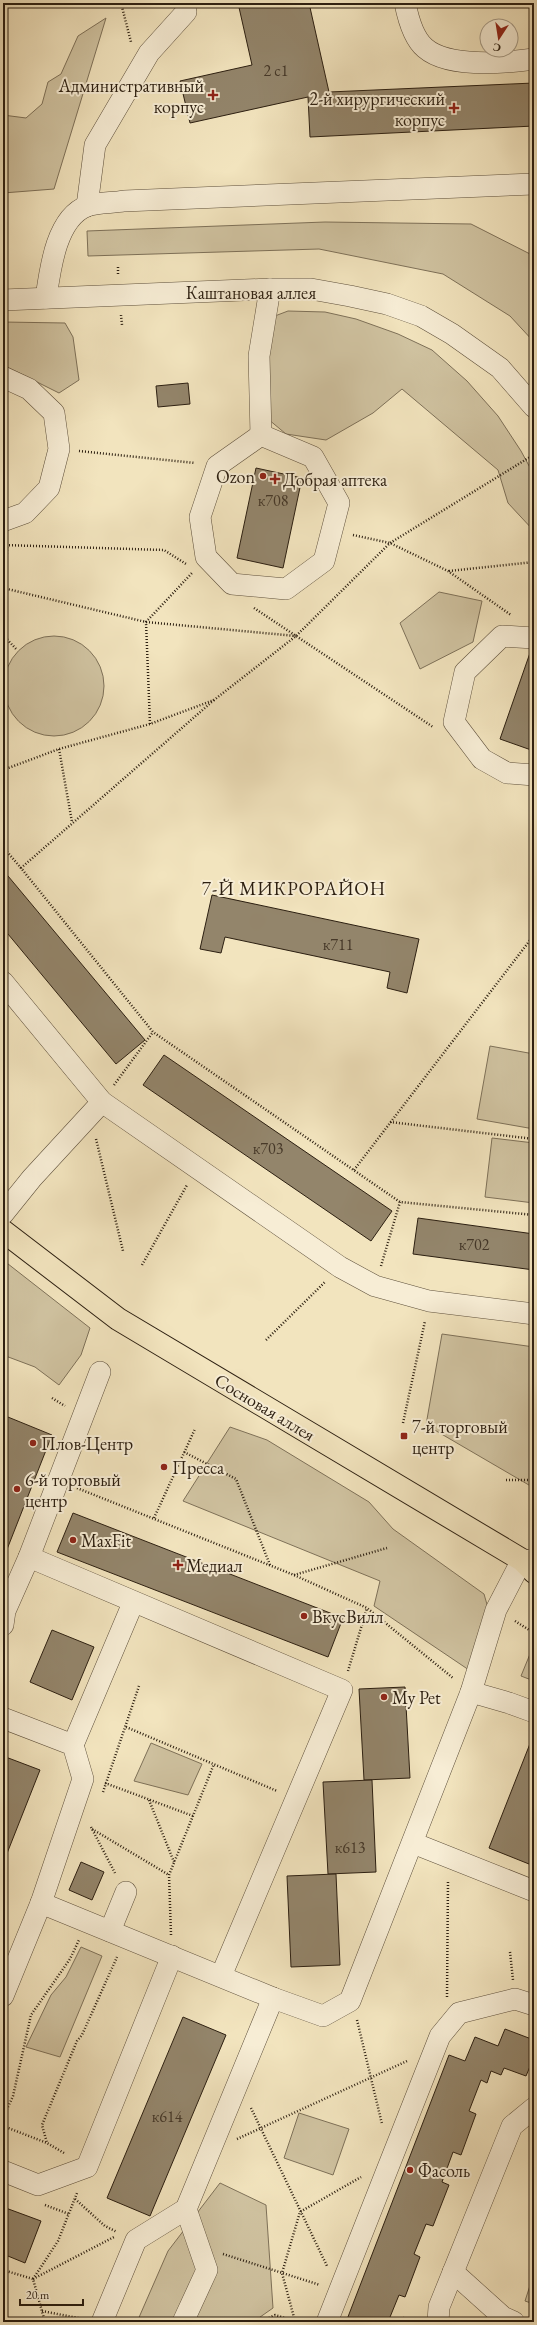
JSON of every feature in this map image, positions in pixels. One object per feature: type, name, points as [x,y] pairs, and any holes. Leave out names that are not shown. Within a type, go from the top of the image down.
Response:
[{"type":"main road","name":"Сосновая аллея","points":[[3,1231],[118,1319],[530,1565]]},
{"type":"street","points":[[405,3],[413,30],[424,48],[443,58],[479,63],[534,59]]},
{"type":"street","points":[[87,206],[95,145],[149,53],[186,12]]},
{"type":"street","points":[[46,298],[56,248],[69,219],[87,206],[131,201],[534,184]]},
{"type":"street","points":[[261,435],[259,356],[270,289]]},
{"type":"street","name":"Каштановая аллея","points":[[3,300],[270,289],[311,289],[350,296],[387,304],[422,316],[452,334],[500,368],[534,407]]},
{"type":"street","points":[[3,377],[29,389],[54,413],[59,449],[49,488],[25,513],[6,519]]},
{"type":"street","points":[[261,435],[313,457],[339,502],[324,561],[286,589],[232,584],[200,563],[200,517],[217,466],[261,435]]},
{"type":"street","points":[[534,638],[502,636],[465,672],[454,722],[482,759],[507,773],[534,775]]},
{"type":"street","points":[[3,982],[102,1102],[196,1169],[340,1267],[375,1286],[429,1301],[534,1314]]},
{"type":"street","points":[[3,1214],[32,1178],[102,1102]]},
{"type":"street","points":[[4,1615],[29,1557],[100,1372]]},
{"type":"street","points":[[29,1557],[133,1603],[342,1690],[221,1976]]},
{"type":"street","points":[[41,1903],[273,1998],[323,2016],[350,2001],[471,1692],[496,1610],[530,1565]]},
{"type":"street","points":[[3,1996],[41,1903],[83,1779],[73,1745],[133,1603]]},
{"type":"street","points":[[471,1692],[534,1712]]},
{"type":"street","points":[[3,1718],[73,1745]]},
{"type":"street","points":[[412,1843],[534,1891]]},
{"type":"street","points":[[118,1934],[126,1892]]},
{"type":"street","points":[[3,2171],[38,2185],[88,2167],[172,1956]]},
{"type":"street","points":[[94,2321],[136,2240],[186,2209],[273,1998]]},
{"type":"street","points":[[327,2322],[440,2036],[459,2014],[525,2002]]},
{"type":"street","points":[[438,2322],[438,2307],[512,2126],[534,2108]]},
{"type":"street","points":[[182,2322],[207,2270],[186,2209]]},
{"type":"street","points":[[453,2272],[503,2317],[514,2322]]},
{"type":"path","points":[[121,3],[138,72]]},
{"type":"path","points":[[59,449],[217,466]]},
{"type":"path","points":[[21,868],[72,822],[214,700],[296,636],[390,543],[530,457]]},
{"type":"path","points":[[6,519],[5,545],[7,589],[4,637],[17,650]]},
{"type":"path","points":[[331,531],[390,543],[448,571],[516,618]]},
{"type":"path","points":[[5,545],[164,550],[200,563],[146,622],[150,724]]},
{"type":"path","points":[[448,571],[534,562]]},
{"type":"path","points":[[3,588],[146,622],[296,636]]},
{"type":"path","points":[[250,606],[435,728]]},
{"type":"path","points":[[3,770],[59,749],[150,724],[214,700]]},
{"type":"path","points":[[59,749],[72,822]]},
{"type":"path","points":[[3,847],[153,1032],[400,1202],[534,1215]]},
{"type":"path","points":[[354,1170],[534,935]]},
{"type":"path","points":[[123,1250],[96,1141],[102,1102],[153,1032]]},
{"type":"path","points":[[390,1122],[534,1139]]},
{"type":"path","points":[[142,1265],[196,1169]]},
{"type":"path","points":[[375,1286],[400,1202]]},
{"type":"path","points":[[266,1340],[340,1267]]},
{"type":"path","points":[[402,1423],[429,1301]]},
{"type":"path","points":[[154,1518],[195,1429]]},
{"type":"path","points":[[184,1452],[236,1479],[270,1565]]},
{"type":"path","points":[[506,1480],[534,1480]]},
{"type":"path","points":[[58,1481],[270,1565],[367,1608],[471,1692]]},
{"type":"path","points":[[294,1575],[387,1548]]},
{"type":"path","points":[[342,1690],[367,1608]]},
{"type":"path","points":[[101,1798],[139,1686]]},
{"type":"path","points":[[126,1727],[296,1798]]},
{"type":"path","points":[[172,1956],[168,1876],[214,1764]]},
{"type":"path","points":[[83,1779],[106,1783],[193,1816]]},
{"type":"path","points":[[149,1799],[174,1862]]},
{"type":"path","points":[[90,1828],[93,1821]]},
{"type":"path","points":[[90,1828],[168,1876]]},
{"type":"path","points":[[90,1828],[126,1892]]},
{"type":"path","points":[[447,2028],[448,1857]]},
{"type":"path","points":[[3,2118],[13,2096],[30,2015],[70,1959],[87,1921]]},
{"type":"path","points":[[47,2143],[42,2126],[77,2041],[82,2035],[118,1934]]},
{"type":"path","points":[[510,1952],[525,2002]]},
{"type":"path","points":[[297,2322],[282,2273],[300,2212],[390,2161],[358,2023],[350,2001]]},
{"type":"path","points":[[209,2152],[371,2077],[434,2050]]},
{"type":"path","points":[[238,2082],[339,2292]]},
{"type":"path","points":[[3,2126],[47,2143],[88,2167],[58,2241],[33,2279],[45,2322]]},
{"type":"path","points":[[3,2270],[33,2279],[121,2234],[105,2226],[74,2200]]},
{"type":"path","points":[[216,2252],[339,2292]]},
{"type":"path","points":[[42,2311],[94,2321]]},
{"type":"path","points":[[261,2322],[275,2315],[297,2322]]},
{"type":"path","points":[[403,2318],[416,2322]]},
{"type":"shaded area","points":[[106,18],[54,189],[3,193],[3,115],[26,118],[42,104],[48,82],[61,74],[78,36]]},
{"type":"shaded area","points":[[325,222],[471,224],[534,256],[534,342],[510,316],[443,274],[319,249],[88,256],[87,231]]},
{"type":"shaded area","points":[[288,311],[325,312],[356,319],[398,334],[432,350],[467,381],[498,416],[521,451],[534,475],[534,531],[508,503],[498,470],[402,389],[373,413],[326,440],[286,434],[262,414],[267,319]]},
{"type":"shaded area","points":[[3,322],[65,323],[73,337],[79,380],[59,393],[3,365]]},
{"type":"shaded area","points":[[439,592],[482,601],[473,642],[420,669],[400,623]]},
{"type":"shaded area","points":[[54,636],[73,640],[89,651],[100,667],[104,686],[100,705],[89,721],[73,732],[54,736],[35,732],[19,721],[8,705],[4,686],[8,667],[19,651],[35,640]]},
{"type":"shaded area","points":[[490,1046],[534,1054],[534,1129],[477,1119]]},
{"type":"shaded area","points":[[492,1138],[534,1143],[534,1203],[485,1197]]},
{"type":"shaded area","points":[[3,1260],[90,1328],[81,1355],[59,1385],[35,1367],[3,1355]]},
{"type":"shaded area","points":[[442,1334],[534,1347],[534,1488],[426,1425]]},
{"type":"shaded area","points":[[230,1427],[267,1440],[369,1502],[393,1529],[484,1594],[490,1615],[469,1670],[374,1606],[380,1581],[183,1501]]},
{"type":"shaded area","points":[[530,1654],[534,1654],[534,1681],[521,1676]]},
{"type":"shaded area","points":[[151,1743],[202,1764],[188,1795],[134,1781]]},
{"type":"shaded area","points":[[81,1947],[102,1956],[60,2057],[26,2047],[51,1995],[66,1977]]},
{"type":"shaded area","points":[[299,2113],[349,2129],[333,2175],[284,2158]]},
{"type":"shaded area","points":[[220,2183],[266,2205],[273,2308],[253,2322],[137,2322],[168,2251]]},
{"type":"shaded area","points":[[534,2273],[534,2304],[525,2301]]},
{"type":"building","points":[[238,3],[309,3],[329,92],[534,83],[534,126],[310,137],[308,97],[190,123],[180,81],[252,65]]},
{"type":"building","points":[[188,383],[190,404],[158,407],[156,386]]},
{"type":"building","points":[[256,468],[302,478],[283,568],[237,558]]},
{"type":"building","points":[[531,650],[534,650],[534,751],[500,739]]},
{"type":"building","points":[[3,870],[145,1040],[116,1064],[3,928]]},
{"type":"building","points":[[212,895],[419,939],[407,993],[387,988],[390,972],[225,937],[221,953],[200,949]]},
{"type":"building","points":[[164,1055],[392,1211],[371,1241],[143,1085]]},
{"type":"building","points":[[418,1218],[534,1234],[534,1270],[413,1254]]},
{"type":"building","name":"6-й торговый центр","points":[[3,1415],[52,1435],[4,1557],[3,1557]]},
{"type":"building","points":[[73,1513],[343,1618],[328,1657],[57,1552]]},
{"type":"building","points":[[52,1630],[94,1647],[72,1700],[30,1682]]},
{"type":"building","points":[[405,1687],[410,1778],[364,1780],[359,1689]]},
{"type":"building","points":[[534,1736],[534,1866],[489,1848]]},
{"type":"building","points":[[3,1756],[40,1770],[4,1861],[3,1861]]},
{"type":"building","points":[[372,1780],[376,1872],[328,1874],[323,1782]]},
{"type":"building","points":[[81,1862],[104,1872],[92,1900],[69,1890]]},
{"type":"building","points":[[336,1874],[340,1965],[291,1967],[287,1876]]},
{"type":"building","points":[[183,2017],[226,2035],[150,2216],[107,2198]]},
{"type":"building","points":[[505,2029],[534,2040],[534,2057],[526,2076],[504,2068],[501,2075],[491,2071],[487,2083],[481,2080],[469,2111],[476,2114],[461,2155],[453,2152],[442,2182],[449,2185],[433,2226],[426,2224],[414,2254],[420,2257],[405,2297],[399,2295],[388,2322],[346,2322],[449,2055],[465,2061],[475,2037],[498,2046]]},
{"type":"building","points":[[3,2207],[41,2221],[25,2263],[3,2254]]},
{"type":"place","name":"Административный корпус","points":[[213,95]]},
{"type":"place","name":"2-й хирургический корпус","points":[[454,108]]},
{"type":"place","name":"Ozon","points":[[263,476]]},
{"type":"place","name":"Добрая аптека","points":[[275,479]]},
{"type":"place","name":"7-й торговый центр","points":[[404,1436]]},
{"type":"place","name":"Плов-Центр","points":[[33,1443]]},
{"type":"place","name":"Пресса","points":[[164,1467]]},
{"type":"place","name":"6-й торговый центр","points":[[17,1489]]},
{"type":"place","name":"MaxFit","points":[[73,1540]]},
{"type":"place","name":"Медиал","points":[[178,1565]]},
{"type":"place","name":"ВкусВилл","points":[[304,1616]]},
{"type":"place","name":"My Pet","points":[[384,1697]]},
{"type":"place","name":"Фасоль","points":[[410,2170]]},
{"type":"district","name":"7-Й МИКРОРАЙОН","points":[[294,888]]}]
